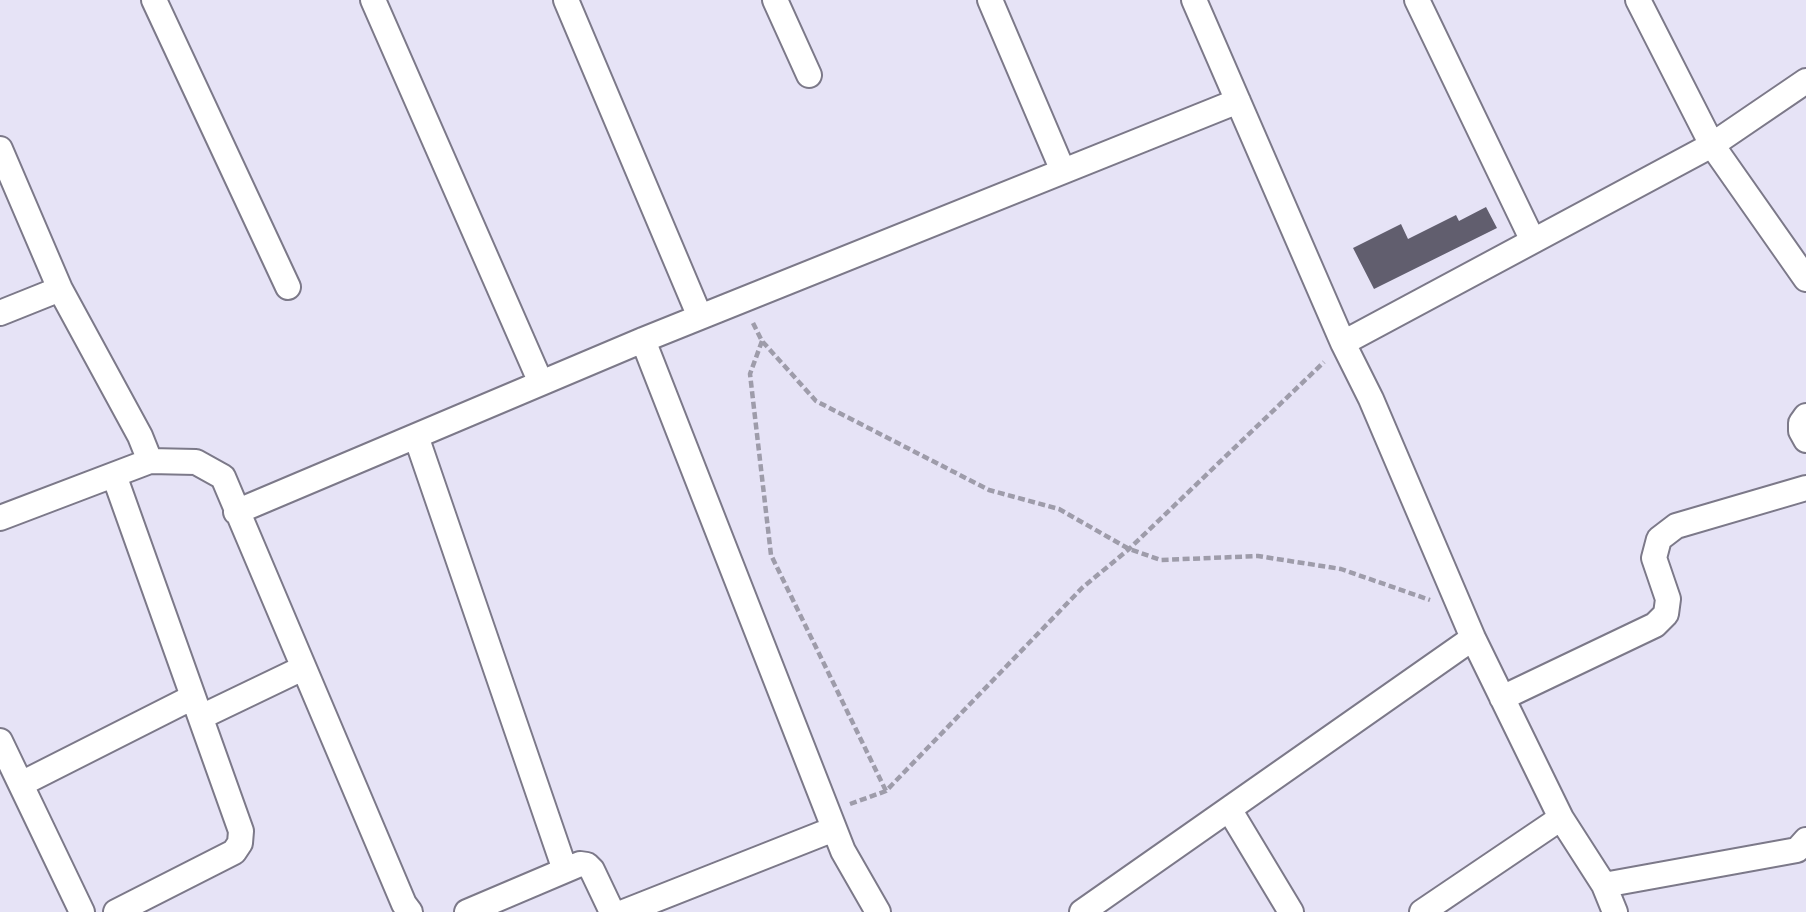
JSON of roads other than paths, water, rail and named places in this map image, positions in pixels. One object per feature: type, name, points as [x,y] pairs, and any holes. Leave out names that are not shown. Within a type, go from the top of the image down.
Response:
[{"type":"street","points":[[154,0],[288,287]]},
{"type":"street","points":[[373,0],[541,383]]},
{"type":"street","points":[[566,0],[700,317]]},
{"type":"street","points":[[775,0],[809,75]]},
{"type":"street","points":[[990,0],[1063,171]]},
{"type":"street","points":[[1194,0],[1343,343],[1371,399],[1461,610],[1561,818],[1604,885],[1615,912]]},
{"type":"street","points":[[1417,0],[1533,241]]},
{"type":"street","points":[[1638,0],[1712,145],[1806,279]]},
{"type":"street","points":[[1343,343],[1712,145],[1806,81]]},
{"type":"street","points":[[236,512],[643,340],[1238,101]]},
{"type":"street","points":[[0,149],[60,289],[140,436],[150,461]]},
{"type":"street","points":[[0,313],[60,289]]},
{"type":"street","points":[[643,340],[843,851],[878,912]]},
{"type":"street","points":[[1806,416],[1801,423],[1801,431],[1806,440]]},
{"type":"street","points":[[416,436],[565,870]]},
{"type":"street","points":[[0,518],[150,461],[196,463],[223,477],[404,904],[410,912]]},
{"type":"street","points":[[114,475],[241,831],[240,843],[234,852],[116,912]]},
{"type":"street","points":[[1502,698],[1655,625],[1666,614],[1668,599],[1654,558],[1659,539],[1676,526],[1806,488]]},
{"type":"street","points":[[1082,912],[1474,638]]},
{"type":"street","points":[[21,785],[197,707],[303,668]]},
{"type":"street","points":[[0,740],[82,912]]},
{"type":"street","points":[[1229,809],[1291,912]]},
{"type":"street","points":[[1422,912],[1561,818]]},
{"type":"street","points":[[624,912],[832,820]]},
{"type":"street","points":[[1604,885],[1803,852]]},
{"type":"street","points":[[467,912],[580,864],[587,865],[592,870],[612,912]]}]
